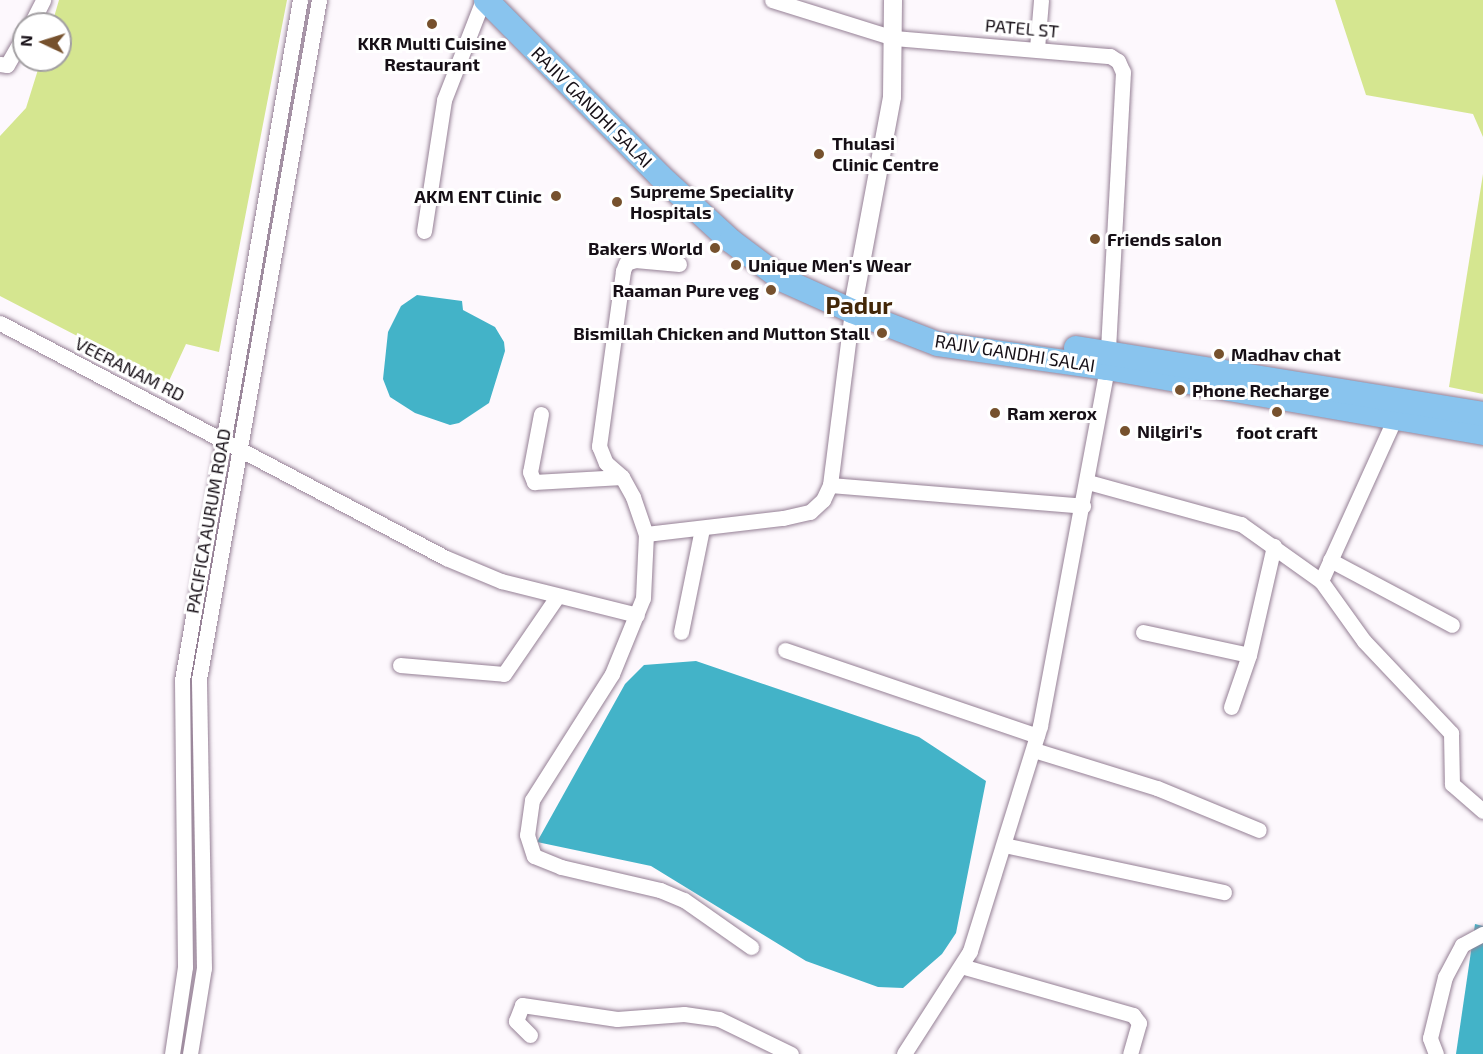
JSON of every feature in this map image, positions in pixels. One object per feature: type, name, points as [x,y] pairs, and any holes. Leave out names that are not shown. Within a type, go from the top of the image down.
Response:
[{"type":"main road","name":"RAJIV GANDHI SALAI","points":[[484,0],[660,176],[739,248],[783,280],[853,305],[944,330],[1483,433]]},
{"type":"main road","name":"RAJIV GANDHI SALAI","points":[[508,0],[704,199],[774,258],[853,305]]},
{"type":"main road","name":"RAJIV GANDHI SALAI","points":[[1108,360],[1483,414]]},
{"type":"street","name":"PACIFICA AURUM ROAD","points":[[172,1054],[185,967],[182,680],[300,0]]},
{"type":"street","name":"PACIFICA AURUM ROAD","points":[[190,1054],[204,968],[199,679],[319,0]]},
{"type":"street","points":[[424,231],[444,99],[484,0]]},
{"type":"street","name":"PATEL ST","points":[[772,0],[894,38],[1037,48],[1110,56],[1118,61],[1123,72],[1108,360],[1088,482],[1035,743],[984,914],[961,966],[904,1054]]},
{"type":"street","points":[[646,534],[810,512],[823,501],[830,484],[853,305],[892,97],[893,0]]},
{"type":"street","points":[[1037,48],[1041,0]]},
{"type":"street","points":[[0,64],[7,65],[12,56]]},
{"type":"street","points":[[679,264],[635,260],[626,263],[599,438],[606,463],[622,477],[646,534],[643,598],[612,674],[532,800],[527,824],[534,856],[561,867],[660,890],[684,900],[751,947]]},
{"type":"street","name":"VEERANAM RD","points":[[0,323],[446,558],[501,581],[557,597],[637,615]]},
{"type":"street","points":[[541,414],[530,472],[534,482],[622,477]]},
{"type":"street","points":[[1321,581],[1395,418]]},
{"type":"street","points":[[1088,482],[1241,524],[1321,581],[1364,641],[1451,733],[1452,784],[1483,811]]},
{"type":"street","points":[[830,484],[1083,506]]},
{"type":"street","points":[[681,632],[702,528]]},
{"type":"street","points":[[1231,707],[1249,655],[1274,546]]},
{"type":"street","points":[[1330,560],[1452,624]]},
{"type":"street","points":[[400,665],[504,674],[557,597]]},
{"type":"street","points":[[1143,632],[1249,655]]},
{"type":"street","points":[[785,650],[1157,788],[1259,830]]},
{"type":"street","points":[[1004,845],[1224,892]]},
{"type":"street","points":[[1436,1054],[1430,1038],[1445,977],[1462,945],[1483,934]]},
{"type":"street","points":[[961,966],[1133,1015],[1139,1023],[1131,1054]]},
{"type":"street","points":[[185,967],[204,968]]},
{"type":"street","points":[[530,1035],[516,1021],[522,1005],[617,1019],[684,1014],[719,1019],[791,1054]]},
{"type":"green space","points":[[59,0],[287,0],[219,352],[186,344],[168,383],[0,296],[0,136],[26,108],[37,72],[72,72],[72,12],[56,12]]},
{"type":"green space","points":[[1335,0],[1483,0],[1483,137],[1473,114],[1366,95]]},
{"type":"green space","points":[[1483,174],[1483,394],[1449,387]]},
{"type":"water","points":[[417,295],[462,301],[463,310],[495,327],[504,342],[505,351],[489,403],[459,423],[450,425],[415,413],[390,397],[383,379],[388,332],[401,306]]},
{"type":"water","points":[[696,661],[919,737],[986,781],[956,933],[942,954],[903,988],[878,987],[806,961],[651,866],[537,842],[625,684],[644,665]]},
{"type":"water","points":[[1475,924],[1483,926],[1483,1054],[1456,1054]]},
{"type":"place","name":"KKR Multi Cuisine Restaurant","points":[[432,24]]},
{"type":"place","name":"Thulasi Clinic Centre","points":[[819,154]]},
{"type":"place","name":"AKM ENT Clinic","points":[[556,196]]},
{"type":"place","name":"Supreme Speciality Hospitals","points":[[617,202]]},
{"type":"place","name":"Friends salon","points":[[1095,239]]},
{"type":"place","name":"Bakers World","points":[[715,248]]},
{"type":"place","name":"Unique Men's Wear","points":[[736,265]]},
{"type":"place","name":"Raaman Pure veg","points":[[771,290]]},
{"type":"place","name":"Bismillah Chicken and Mutton Stall","points":[[882,333]]},
{"type":"place","name":"Madhav chat","points":[[1219,354]]},
{"type":"place","name":"Phone Recharge","points":[[1180,390]]},
{"type":"place","name":"foot craft","points":[[1277,412]]},
{"type":"place","name":"Ram xerox","points":[[995,413]]},
{"type":"place","name":"Nilgiri's","points":[[1125,431]]},
{"type":"district","name":"Padur","points":[[859,305]]}]
